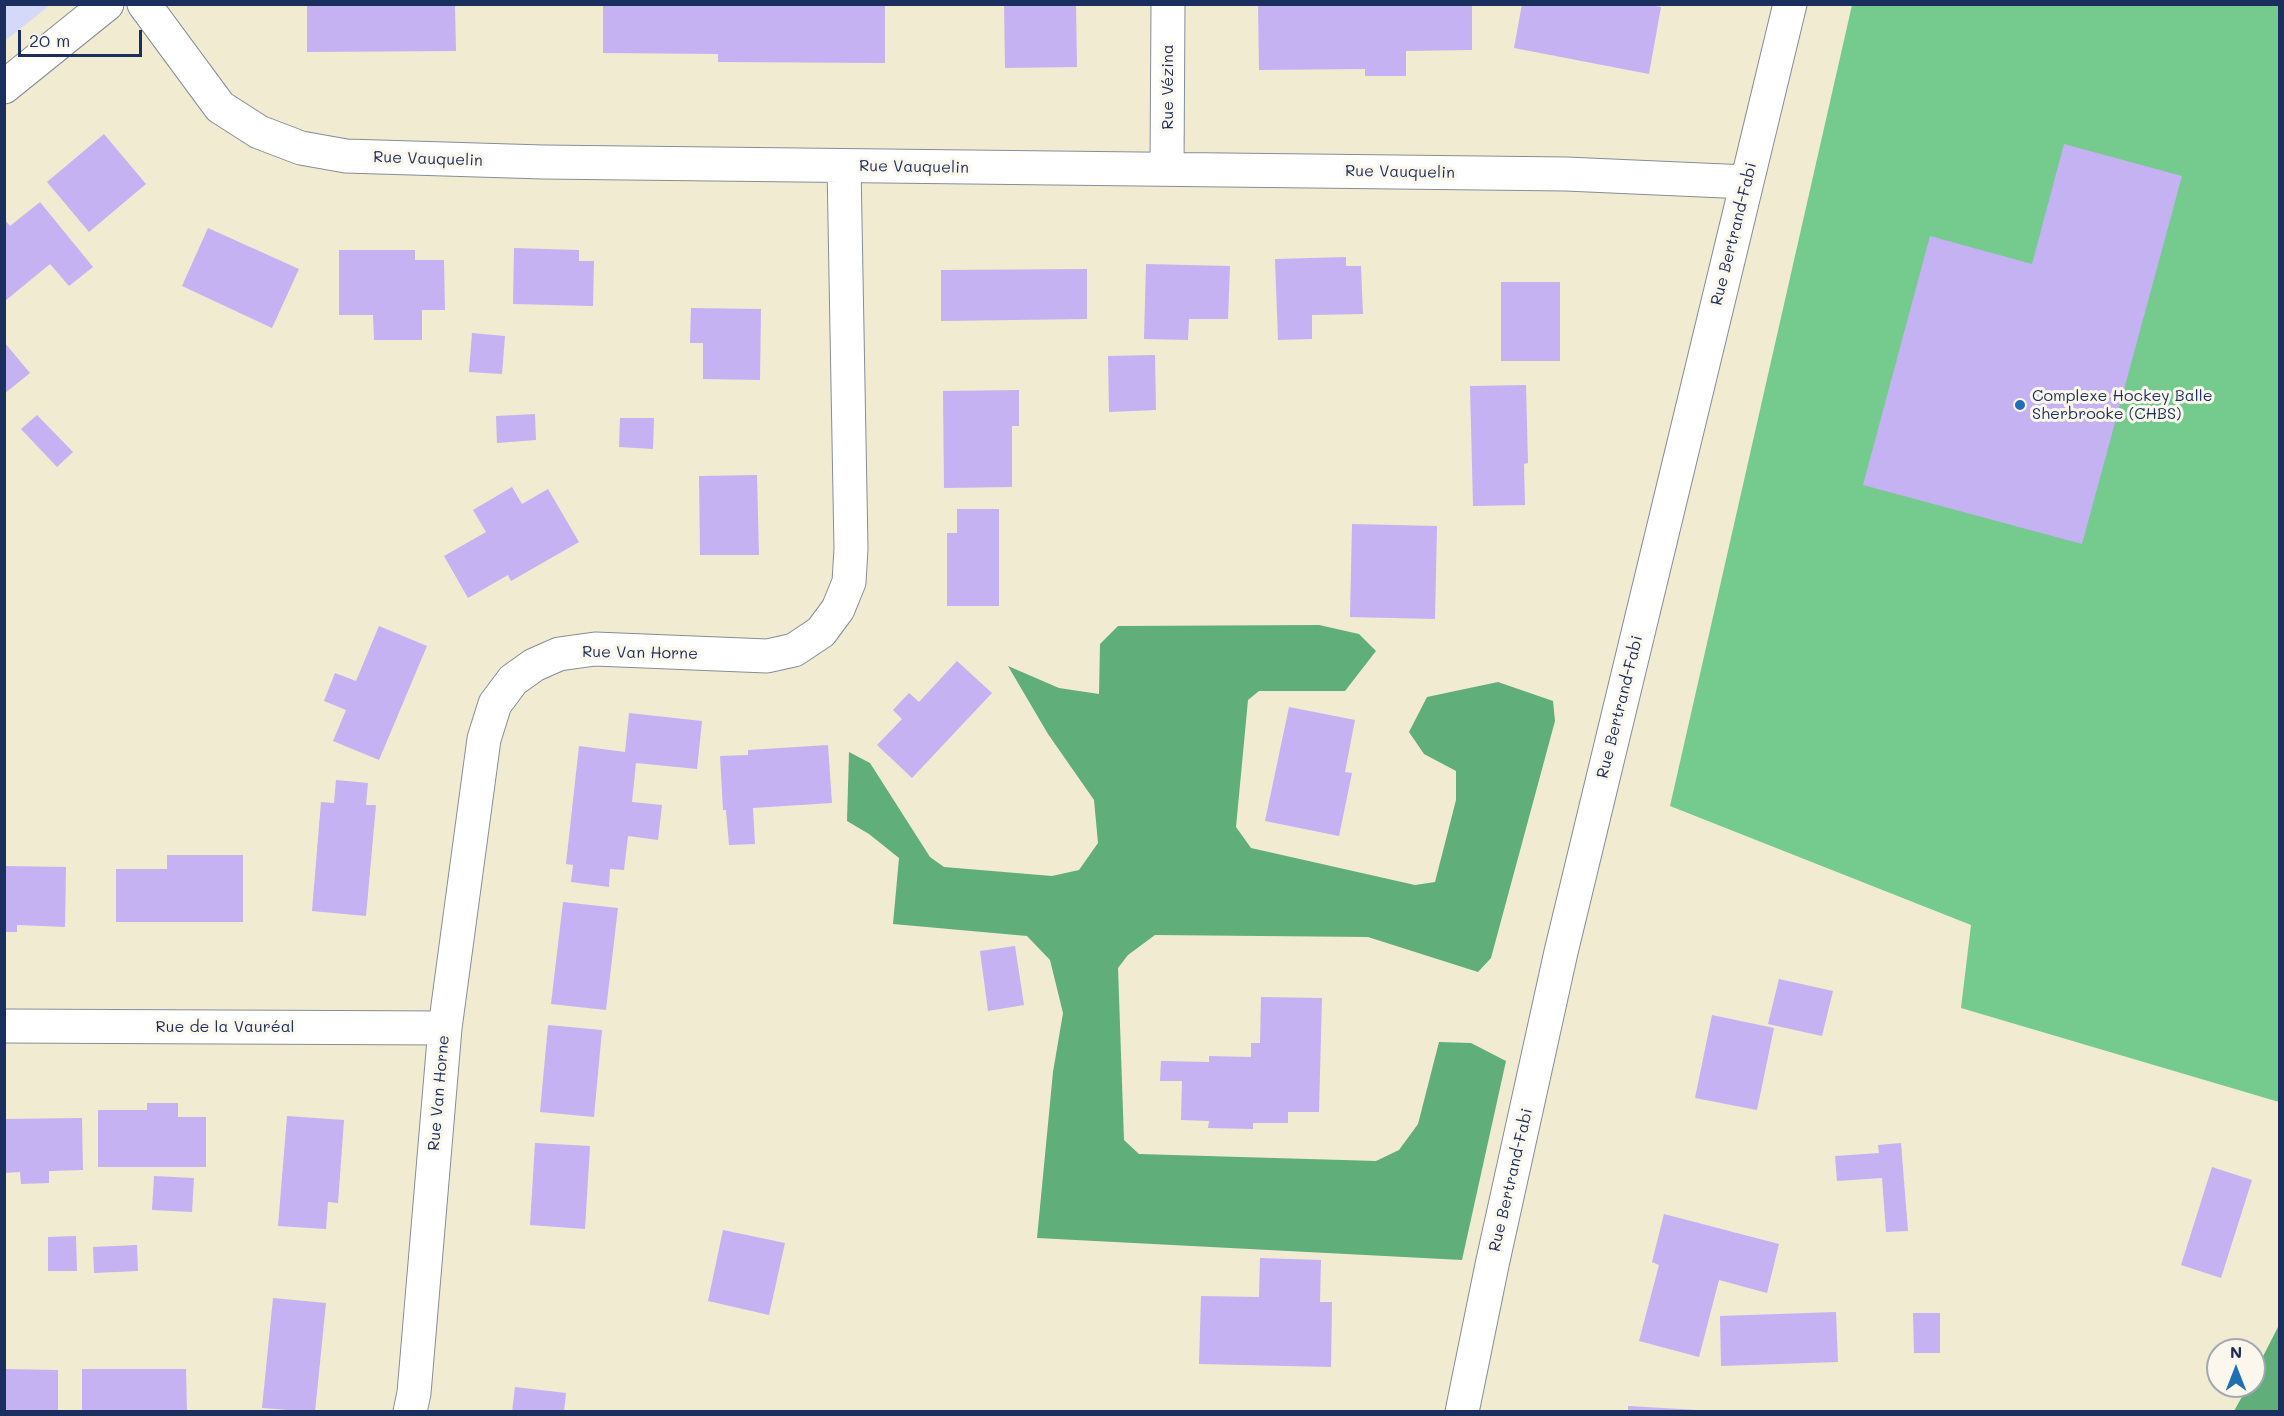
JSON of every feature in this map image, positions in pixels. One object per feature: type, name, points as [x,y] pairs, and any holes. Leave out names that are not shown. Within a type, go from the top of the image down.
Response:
[{"type":"street","points":[[4,87],[107,4]]},
{"type":"street","name":"Rue Vauquelin","points":[[144,4],[220,107],[259,132],[301,148],[346,156],[543,162],[1566,174],[1747,182]]},
{"type":"street","name":"Rue Vézina","points":[[1167,169],[1168,4]]},
{"type":"street","name":"Rue Bertrand-Fabi","points":[[1462,1412],[1491,1265],[1561,952],[1790,4]]},
{"type":"street","name":"Rue Van Horne","points":[[410,1412],[414,1393],[445,1028],[484,739],[495,704],[513,680],[534,665],[559,654],[595,649],[767,656],[794,650],[821,632],[838,609],[849,582],[851,549],[844,166]]},
{"type":"street","name":"Rue de la Vauréal","points":[[4,1026],[445,1028]]},
{"type":"shaded area","points":[[5,4],[50,4],[50,5],[5,41]]},
{"type":"green space","name":"Complexe Hockey Balle Sherbrooke (CHBS)","points":[[1852,5],[2279,5],[2279,1102],[1961,1008],[1971,925],[1670,806]]},
{"type":"green space","points":[[1319,625],[1359,634],[1376,651],[1345,691],[1259,691],[1248,700],[1236,827],[1251,848],[1415,885],[1435,882],[1456,800],[1456,771],[1424,754],[1409,732],[1427,697],[1498,682],[1553,701],[1555,721],[1491,958],[1478,972],[1368,937],[1155,935],[1128,955],[1118,968],[1124,1140],[1139,1154],[1376,1161],[1399,1150],[1418,1124],[1439,1042],[1471,1043],[1506,1061],[1462,1260],[1037,1238],[1053,1072],[1063,1013],[1050,960],[1027,936],[893,924],[899,858],[869,834],[847,821],[849,752],[870,763],[930,857],[944,867],[1052,876],[1079,870],[1098,843],[1094,800],[1048,734],[1008,666],[1059,688],[1099,694],[1100,644],[1118,626]]},
{"type":"green space","points":[[2279,1325],[2279,1411],[2234,1411],[2241,1398],[2266,1398],[2266,1350]]},
{"type":"building","points":[[603,4],[885,4],[885,63],[718,62],[718,54],[603,53]]},
{"type":"building","points":[[1004,4],[1076,4],[1077,67],[1005,68]]},
{"type":"building","points":[[1258,4],[1472,4],[1472,50],[1406,51],[1406,76],[1365,76],[1365,69],[1259,70]]},
{"type":"building","points":[[1522,4],[1645,4],[1661,7],[1649,74],[1514,48]]},
{"type":"building","points":[[307,5],[455,5],[456,51],[307,52]]},
{"type":"building","points":[[104,134],[146,184],[89,232],[47,182]]},
{"type":"building","points":[[2064,144],[2182,176],[2082,544],[1863,485],[1930,236],[2032,264]]},
{"type":"building","points":[[40,202],[93,267],[69,286],[50,264],[5,301],[5,220],[10,226]]},
{"type":"building","points":[[208,228],[299,269],[272,328],[182,286]]},
{"type":"building","points":[[514,248],[579,250],[579,261],[594,261],[593,306],[513,304]]},
{"type":"building","points":[[339,250],[415,250],[415,260],[444,260],[445,310],[422,310],[422,340],[374,340],[373,315],[339,315]]},
{"type":"building","points":[[1346,257],[1346,266],[1361,266],[1363,314],[1312,315],[1312,339],[1278,340],[1275,259]]},
{"type":"building","points":[[1146,264],[1230,266],[1228,319],[1189,319],[1188,340],[1144,339]]},
{"type":"building","points":[[1087,269],[1087,319],[941,321],[941,270]]},
{"type":"building","points":[[1501,282],[1560,282],[1560,361],[1501,361]]},
{"type":"building","points":[[691,308],[761,309],[760,380],[703,379],[703,343],[690,343]]},
{"type":"building","points":[[472,333],[505,336],[502,374],[469,372]]},
{"type":"building","points":[[4,342],[30,373],[4,394]]},
{"type":"building","points":[[1155,355],[1156,410],[1109,412],[1108,356]]},
{"type":"building","points":[[1526,385],[1528,463],[1524,464],[1525,505],[1473,506],[1470,386]]},
{"type":"building","points":[[1019,390],[1019,426],[1012,426],[1012,487],[944,488],[943,391]]},
{"type":"building","points":[[535,414],[536,440],[497,443],[496,416]]},
{"type":"building","points":[[37,415],[73,452],[57,467],[21,429]]},
{"type":"building","points":[[620,418],[654,418],[653,449],[619,447]]},
{"type":"building","points":[[757,475],[759,555],[700,555],[699,476]]},
{"type":"building","points":[[512,487],[522,504],[548,489],[579,542],[511,581],[508,575],[468,598],[444,556],[486,532],[473,510]]},
{"type":"building","points":[[957,509],[999,509],[999,606],[947,606],[947,533],[957,533]]},
{"type":"building","points":[[1352,524],[1437,526],[1435,619],[1350,617]]},
{"type":"building","points":[[379,626],[427,646],[379,760],[333,741],[346,710],[324,701],[335,673],[356,681]]},
{"type":"building","points":[[957,661],[992,693],[912,778],[877,745],[902,719],[893,710],[909,693],[919,702]]},
{"type":"building","points":[[1289,707],[1355,720],[1345,772],[1352,773],[1339,836],[1265,821]]},
{"type":"building","points":[[629,713],[702,721],[697,769],[636,763],[632,802],[662,805],[658,840],[628,836],[624,870],[610,869],[609,887],[571,882],[573,865],[566,864],[579,746],[625,752]]},
{"type":"building","points":[[828,745],[832,803],[753,808],[755,844],[729,845],[726,810],[723,810],[720,756],[748,755],[748,750]]},
{"type":"building","points":[[336,780],[368,783],[366,805],[376,805],[366,916],[312,911],[321,802],[334,803]]},
{"type":"building","points":[[167,855],[243,855],[243,922],[116,922],[116,869],[167,869]]},
{"type":"building","points":[[4,866],[66,867],[65,927],[17,925],[17,932],[4,932]]},
{"type":"building","points":[[563,902],[618,908],[606,1010],[551,1004]]},
{"type":"building","points":[[1015,946],[1024,1005],[988,1011],[980,951]]},
{"type":"building","points":[[1779,979],[1833,991],[1822,1036],[1768,1024]]},
{"type":"building","points":[[1261,997],[1322,998],[1319,1112],[1288,1112],[1288,1123],[1253,1123],[1253,1129],[1208,1128],[1209,1121],[1181,1120],[1182,1081],[1160,1081],[1161,1061],[1209,1062],[1209,1056],[1251,1057],[1251,1043],[1260,1043]]},
{"type":"building","points":[[1712,1015],[1774,1028],[1757,1110],[1695,1098]]},
{"type":"building","points":[[548,1025],[602,1030],[594,1117],[540,1112]]},
{"type":"building","points":[[147,1103],[178,1103],[178,1117],[206,1117],[206,1167],[98,1167],[98,1110],[147,1110]]},
{"type":"building","points":[[287,1116],[344,1120],[338,1203],[328,1202],[326,1229],[278,1226]]},
{"type":"building","points":[[82,1118],[83,1170],[49,1171],[49,1183],[21,1184],[20,1172],[4,1173],[4,1119]]},
{"type":"building","points":[[535,1143],[590,1146],[585,1229],[530,1225]]},
{"type":"building","points":[[1901,1143],[1908,1231],[1886,1232],[1882,1178],[1837,1181],[1835,1156],[1879,1153],[1878,1145]]},
{"type":"building","points":[[2212,1167],[2252,1180],[2221,1278],[2181,1265]]},
{"type":"building","points":[[154,1176],[194,1178],[192,1212],[152,1210]]},
{"type":"building","points":[[1664,1214],[1779,1244],[1767,1293],[1719,1280],[1699,1357],[1639,1341],[1659,1265],[1652,1262]]},
{"type":"building","points":[[723,1230],[785,1243],[769,1315],[708,1301]]},
{"type":"building","points":[[76,1236],[77,1271],[48,1271],[48,1237]]},
{"type":"building","points":[[137,1245],[138,1271],[94,1273],[93,1247]]},
{"type":"building","points":[[1260,1258],[1321,1260],[1320,1302],[1332,1302],[1331,1367],[1199,1364],[1201,1296],[1259,1297]]},
{"type":"building","points":[[273,1298],[326,1303],[315,1412],[262,1408]]},
{"type":"building","points":[[1836,1312],[1838,1362],[1721,1366],[1720,1316]]},
{"type":"building","points":[[1913,1313],[1940,1313],[1940,1353],[1914,1353]]},
{"type":"building","points":[[5,1369],[58,1370],[58,1412],[5,1412]]},
{"type":"building","points":[[82,1369],[186,1369],[187,1412],[82,1412]]},
{"type":"building","points":[[515,1387],[566,1393],[564,1412],[512,1412]]},
{"type":"building","points":[[1628,1406],[1698,1410],[1698,1412],[1628,1412]]},
{"type":"place","name":"Complexe Hockey Balle Sherbrooke (CHBS)","points":[[2020,405]]}]
